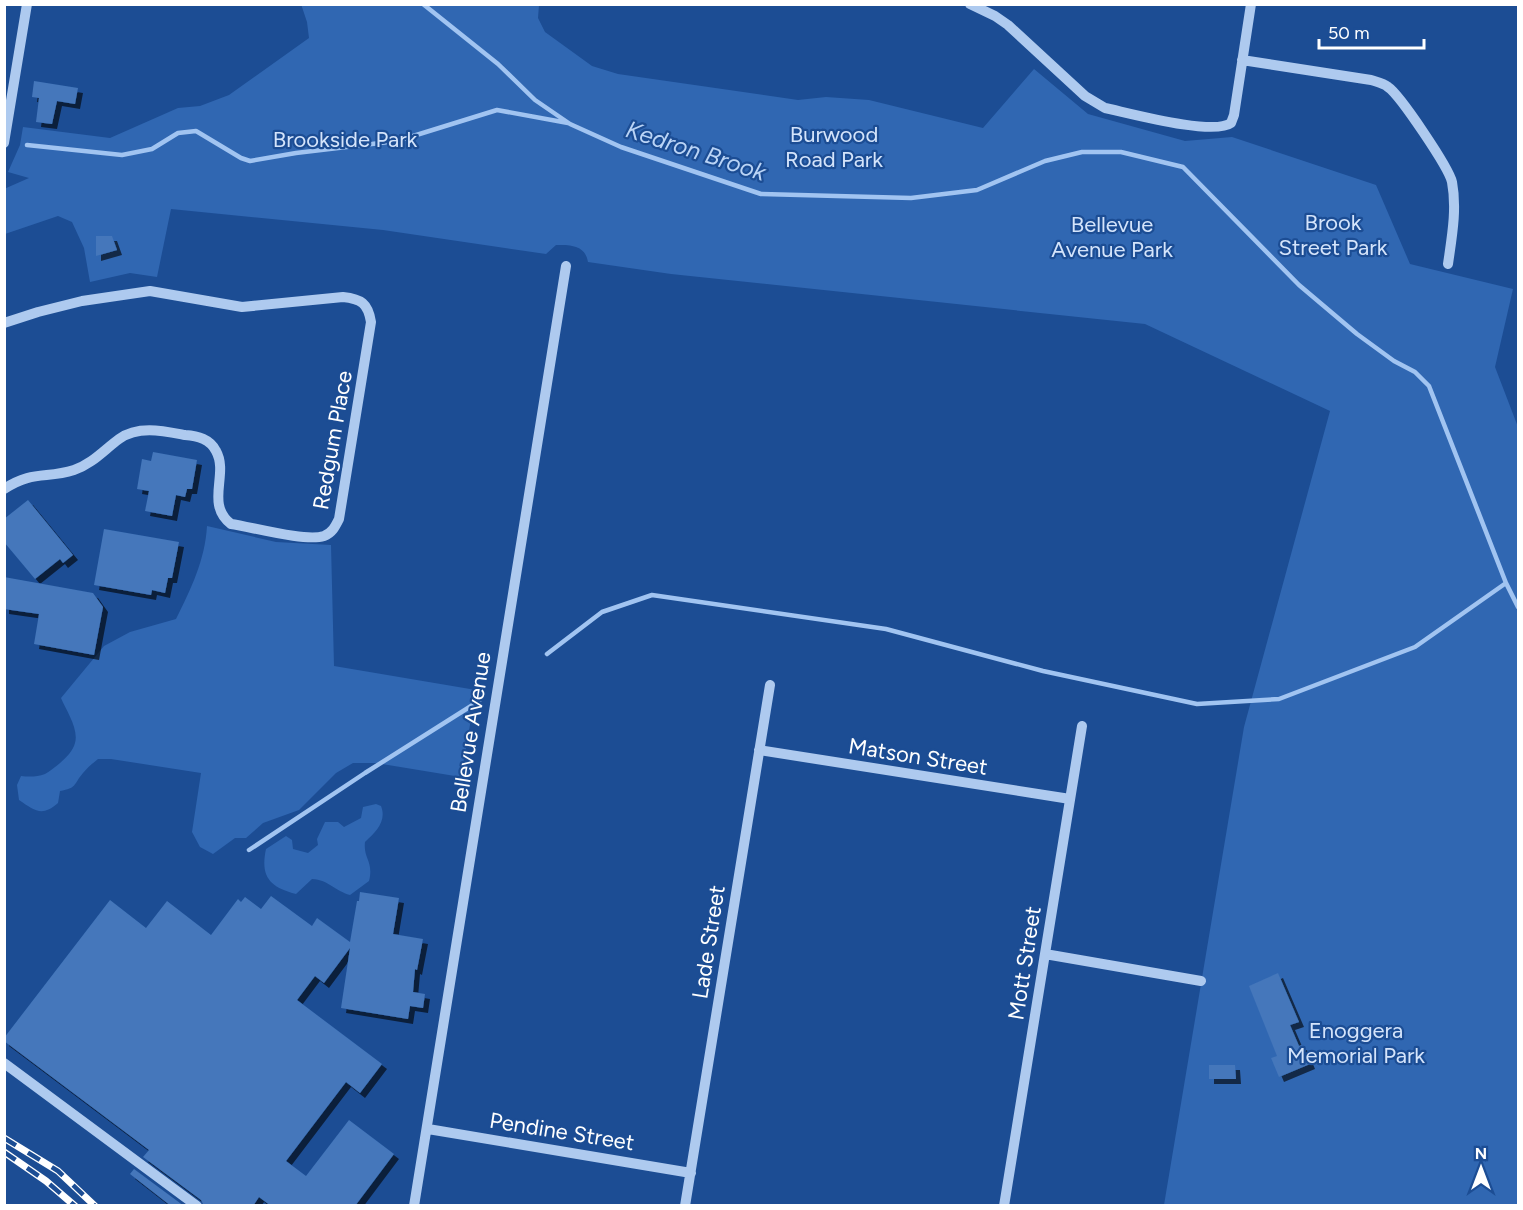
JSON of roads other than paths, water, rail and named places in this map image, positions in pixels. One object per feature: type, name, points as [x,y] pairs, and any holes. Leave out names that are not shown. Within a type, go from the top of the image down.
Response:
[{"type":"street","points":[[4,143],[27,4]]},
{"type":"street","points":[[970,4],[995,16],[1008,26],[1096,104],[1105,108],[1208,128],[1226,127],[1231,123],[1234,115],[1251,4]]},
{"type":"street","points":[[1242,60],[1371,80],[1382,83],[1394,92],[1443,162],[1451,180],[1454,217],[1448,264]]},
{"type":"street","name":"Bellevue Avenue","points":[[414,1206],[566,266]]},
{"type":"street","name":"Redgum Place","points":[[4,323],[82,301],[150,291],[242,307],[343,297],[362,302],[369,311],[371,322],[339,519],[331,532],[322,536],[305,537],[231,524],[220,511],[218,499],[220,460],[211,444],[199,437],[157,430],[133,432],[121,437],[98,457],[74,470],[24,478],[4,489]]},
{"type":"street","name":"Lade Street","points":[[686,1206],[770,685]]},
{"type":"street","name":"Mott Street","points":[[1004,1206],[1082,726]]},
{"type":"street","name":"Matson Street","points":[[759,750],[1070,799]]},
{"type":"street","points":[[1045,954],[1201,981]]},
{"type":"street","points":[[4,1063],[197,1206]]},
{"type":"street","name":"Pendine Street","points":[[428,1129],[691,1173]]},
{"type":"waterway","name":"Kedron Brook","points":[[423,4],[498,64],[535,100],[570,124],[621,147],[761,194],[911,198],[977,190],[1045,161],[1082,152],[1121,152],[1183,167],[1299,285],[1357,334],[1394,361],[1415,372],[1429,386],[1506,583],[1518,607]]},
{"type":"waterway","points":[[27,145],[122,155],[152,149],[178,133],[196,131],[250,161],[397,141],[497,110],[568,123]]},
{"type":"waterway","points":[[547,654],[602,612],[652,595],[886,629],[1043,671],[1197,704],[1279,699],[1415,647],[1506,583]]},
{"type":"waterway","points":[[249,850],[479,701]]},
{"type":"railway","points":[[4,1138],[58,1171],[95,1206]]},
{"type":"railway","points":[[4,1152],[46,1181],[75,1206]]},
{"type":"park label","name":"Brookside Park","points":[[345,139]]},
{"type":"park label","name":"Burwood Road Park","points":[[834,146]]},
{"type":"park label","name":"Brook Street Park","points":[[1333,234]]},
{"type":"park label","name":"Bellevue Avenue Park","points":[[1112,236]]},
{"type":"park label","name":"Enoggera Memorial Park","points":[[1356,1042]]}]
